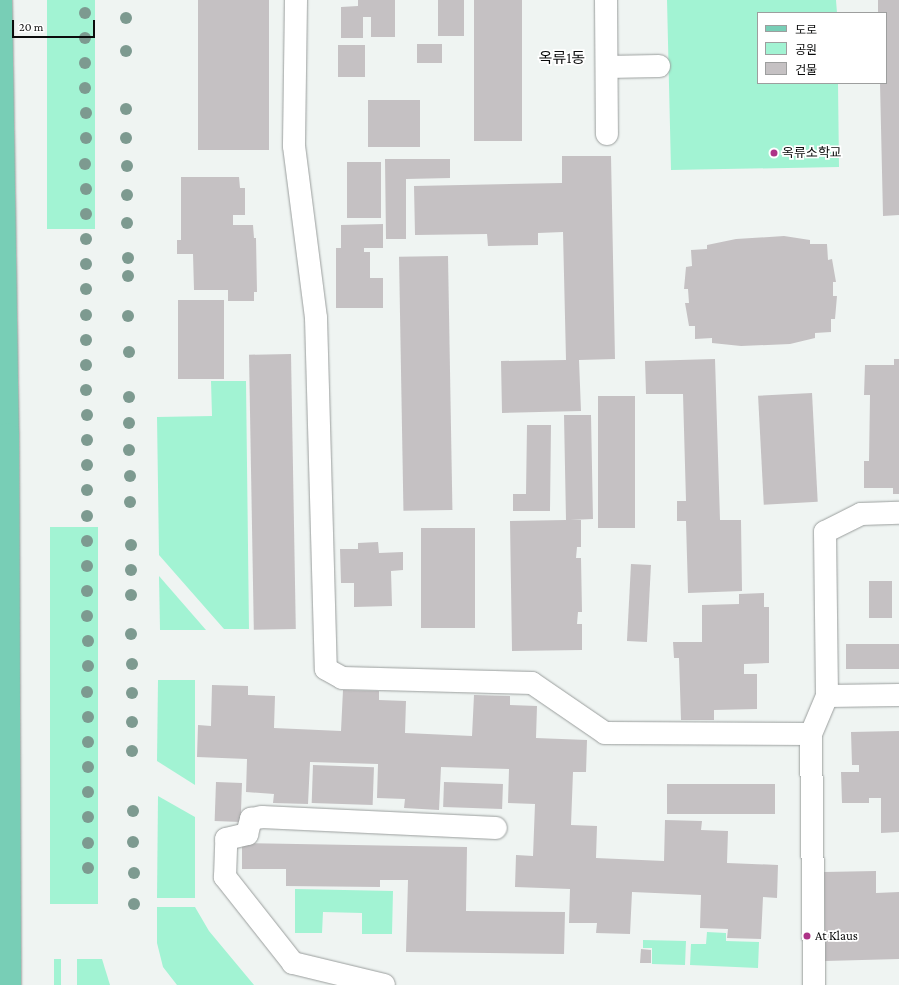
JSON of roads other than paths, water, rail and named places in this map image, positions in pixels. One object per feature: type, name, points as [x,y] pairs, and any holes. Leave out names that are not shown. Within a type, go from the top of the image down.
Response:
[{"type":"main road","points":[[1,0],[8,442],[10,985]]},
{"type":"street","points":[[296,0],[294,146],[316,318],[326,669],[342,678],[532,683],[605,733],[811,734]]},
{"type":"street","points":[[606,0],[607,134]]},
{"type":"street","points":[[607,67],[659,66]]},
{"type":"street","points":[[814,985],[811,734],[827,696],[825,532],[862,514],[899,513]]},
{"type":"street","points":[[827,696],[899,695]]},
{"type":"street","points":[[384,985],[293,963],[225,877],[226,839],[247,834],[251,819],[262,817],[496,828]]},
{"type":"place","name":"옥류소학교","points":[[774,153]]},
{"type":"place","name":"At Klaus","points":[[807,936]]},
{"type":"district","name":"옥류1동","points":[[562,59]]}]
